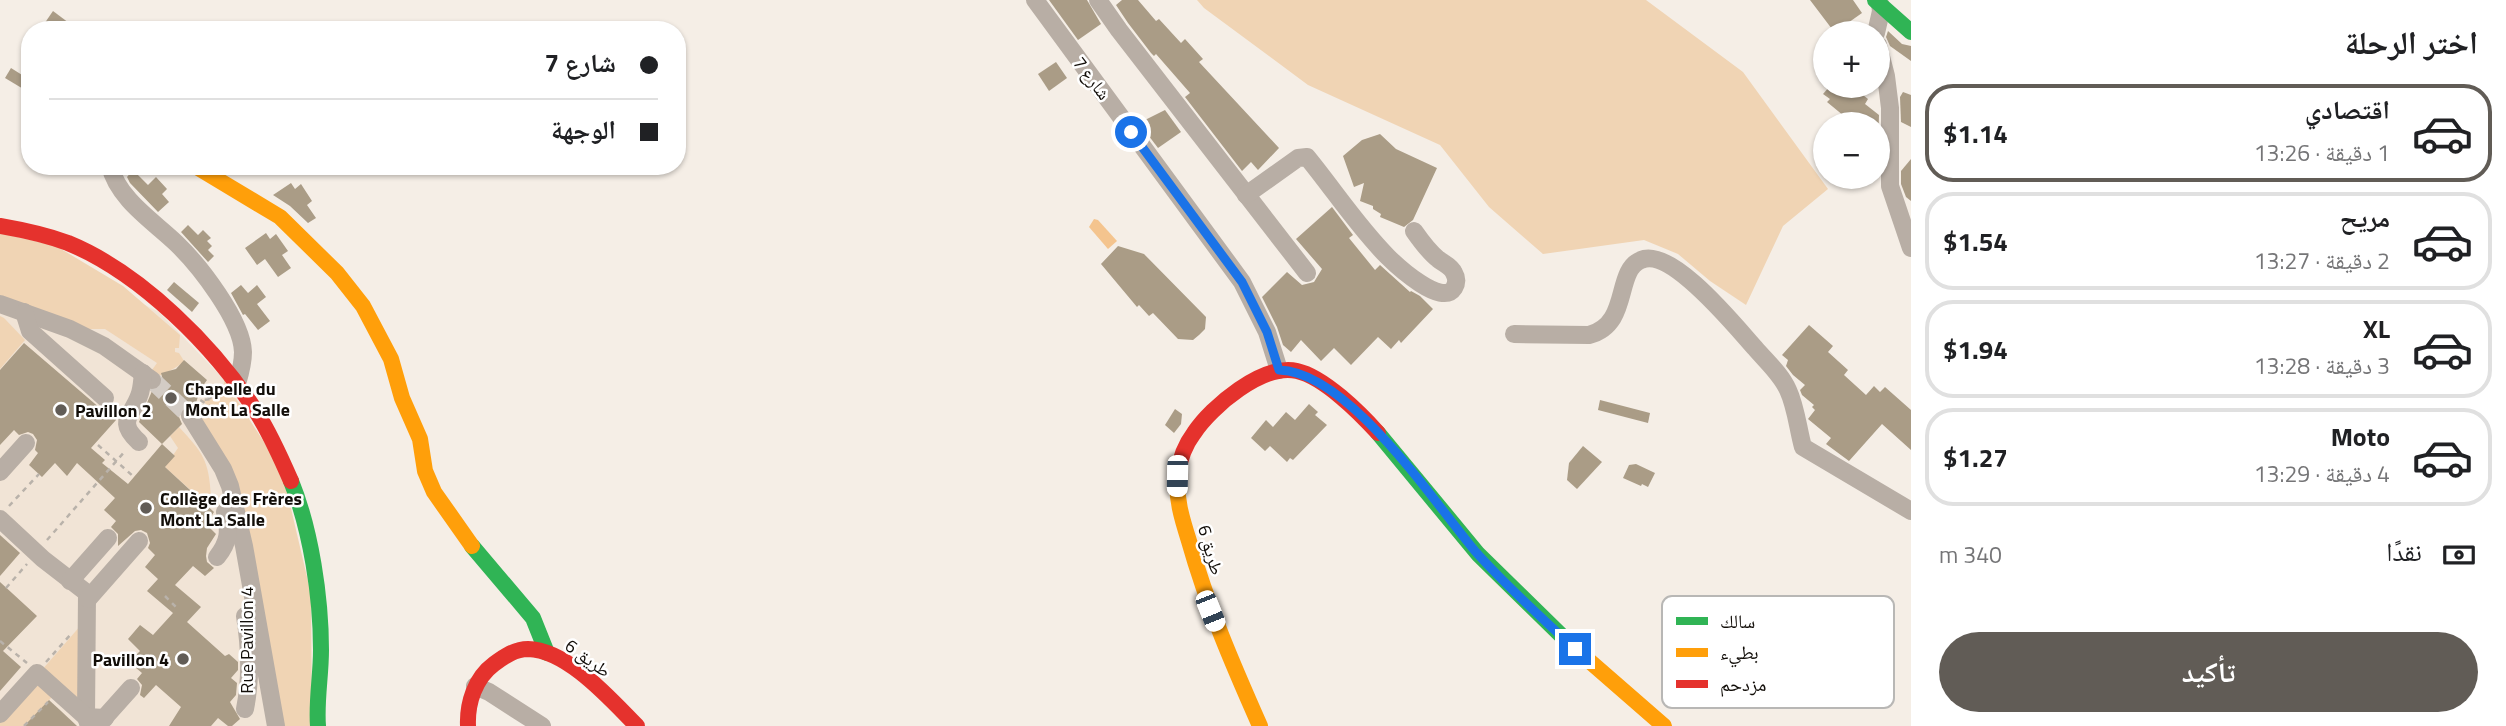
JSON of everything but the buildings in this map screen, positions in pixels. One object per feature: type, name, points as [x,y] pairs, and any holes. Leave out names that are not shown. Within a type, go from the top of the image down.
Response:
[{"type":"street","name":"شارع 7","points":[[1035,0],[1242,282],[1267,332],[1279,370]]},
{"type":"street","points":[[1098,0],[1307,272]]},
{"type":"street","points":[[1878,2],[1911,32]]},
{"type":"street","points":[[1878,2],[1881,11],[1879,21]]},
{"type":"street","points":[[1889,98],[1890,186],[1911,248]]},
{"type":"street","points":[[1246,195],[1298,158],[1307,157],[1388,256],[1409,276],[1434,292],[1450,292],[1456,285],[1457,277],[1452,269],[1437,259],[1414,231]]},
{"type":"street","points":[[113,175],[129,198],[192,260],[214,289],[242,345],[242,362],[237,384]]},
{"type":"street","points":[[209,175],[280,217],[330,265],[363,306],[390,359],[402,398],[420,439],[425,471],[434,492],[467,540],[527,609],[547,653]]},
{"type":"street","points":[[0,226],[61,241],[107,264],[140,287],[190,329],[215,355],[258,412],[295,489],[307,530],[320,639],[318,726]]},
{"type":"street","points":[[1514,334],[1598,333],[1611,322],[1630,270],[1638,261],[1650,257],[1661,261],[1699,287],[1718,305],[1777,373],[1788,390],[1803,447],[1911,510]]},
{"type":"street","points":[[0,304],[70,329],[104,346],[148,376],[139,398],[128,414],[128,429],[139,442]]},
{"type":"street","points":[[24,312],[30,331],[105,398]]},
{"type":"street","name":"طريق 6","points":[[1260,726],[1210,611],[1179,505],[1177,476],[1184,449],[1202,422],[1241,390],[1262,376],[1279,370]]},
{"type":"street","points":[[1279,370],[1294,370],[1310,377],[1349,403],[1387,441],[1477,553],[1591,665],[1664,726]]},
{"type":"street","points":[[192,418],[223,469],[230,486],[249,571],[276,726]]},
{"type":"street","points":[[0,472],[26,443]]},
{"type":"street","points":[[212,451],[229,535],[226,545],[217,557]]},
{"type":"street","points":[[4,514],[33,558],[87,593],[94,722]]},
{"type":"street","points":[[70,581],[108,538]]},
{"type":"street","points":[[87,607],[139,541]]},
{"type":"street","name":"Rue Pavillon 4","points":[[245,709],[249,655],[244,587],[249,571]]},
{"type":"street","name":"طريق 6","points":[[468,726],[468,707],[475,686],[502,656],[528,650],[547,653],[580,673],[637,726]]},
{"type":"street","points":[[0,714],[39,670],[94,722]]},
{"type":"street","points":[[475,686],[496,696],[542,726]]},
{"type":"street","points":[[94,722],[131,688]]},
{"type":"path","points":[[192,418],[198,410],[213,408],[200,400],[213,399],[201,393],[214,392]]},
{"type":"path","points":[[99,445],[134,477]]},
{"type":"path","points":[[6,587],[116,461]]},
{"type":"path","points":[[4,514],[39,474]]},
{"type":"path","points":[[105,474],[110,478]]},
{"type":"path","points":[[164,596],[177,608]]},
{"type":"path","points":[[0,640],[39,670],[87,607]]},
{"type":"path","points":[[13,660],[17,655]]},
{"type":"path","points":[[24,726],[49,700],[57,708]]},
{"type":"shaded area","points":[[1197,0],[1646,0],[1743,72],[1813,168],[1813,189],[1828,189],[1783,226],[1746,305],[1710,281],[1678,254],[1644,240],[1543,254],[1489,207],[1440,145],[1308,85]]},
{"type":"shaded area","points":[[1094,219],[1117,241],[1108,249],[1089,227]]},
{"type":"shaded area","name":"Collège des Frères Mont La Salle","points":[[0,233],[159,312],[239,395],[312,726],[0,726]]},
{"type":"shaded area","points":[[0,233],[56,246],[123,286],[180,335],[179,348],[175,348],[175,352],[179,353],[184,361],[152,380],[147,377],[157,363],[105,329],[70,329],[0,306]]},
{"type":"shaded area","points":[[0,316],[25,340],[0,369]]},
{"type":"shaded area","points":[[224,380],[282,470],[311,594],[312,726],[283,726],[242,519],[194,421],[198,410],[212,408],[200,400],[211,399],[201,393],[224,389]]},
{"type":"shaded area","points":[[179,427],[199,451],[206,465],[211,497],[205,503],[165,467],[178,448],[170,436]]},
{"type":"shaded area","points":[[82,624],[79,704],[41,671]]},
{"type":"shaded area","points":[[35,681],[52,697],[24,726],[0,726],[0,718]]},
{"type":"tunnel","points":[[152,380],[190,416]]},
{"type":"traffic: fast","points":[[1875,0],[1911,32]]},
{"type":"traffic: fast","points":[[1378,433],[1478,554],[1571,645]]},
{"type":"traffic: fast","points":[[291,481],[304,521],[317,586],[321,650],[318,726]]},
{"type":"traffic: fast","points":[[472,546],[533,618],[547,653]]},
{"type":"traffic: slow","points":[[210,175],[280,217],[337,273],[363,306],[391,359],[402,398],[420,439],[425,471],[434,492],[472,546]]},
{"type":"traffic: slow","points":[[1178,473],[1180,508],[1196,565],[1221,635],[1260,726]]},
{"type":"traffic: slow","points":[[1571,645],[1664,726]]},
{"type":"traffic: jam","points":[[0,226],[60,240],[95,256],[122,273],[174,314],[240,388],[267,430],[291,481]]},
{"type":"traffic: jam","points":[[1178,473],[1188,442],[1212,411],[1254,380],[1284,370],[1297,371],[1319,380],[1352,406],[1378,433]]},
{"type":"traffic: jam","points":[[468,726],[471,700],[482,676],[506,656],[528,649],[543,652],[573,667],[602,690],[637,726]]},
{"type":"place","name":"Chapelle du Mont La Salle","points":[[171,398]]},
{"type":"place","name":"Pavillon 2","points":[[61,410]]},
{"type":"place","name":"Collège des Frères Mont La Salle","points":[[146,508]]},
{"type":"place","name":"Pavillon 4","points":[[183,659]]},
{"type":"route","points":[[1131,132],[1242,282],[1267,332],[1279,370],[1294,370],[1310,377],[1349,403],[1387,441],[1477,553],[1575,649]]}]
